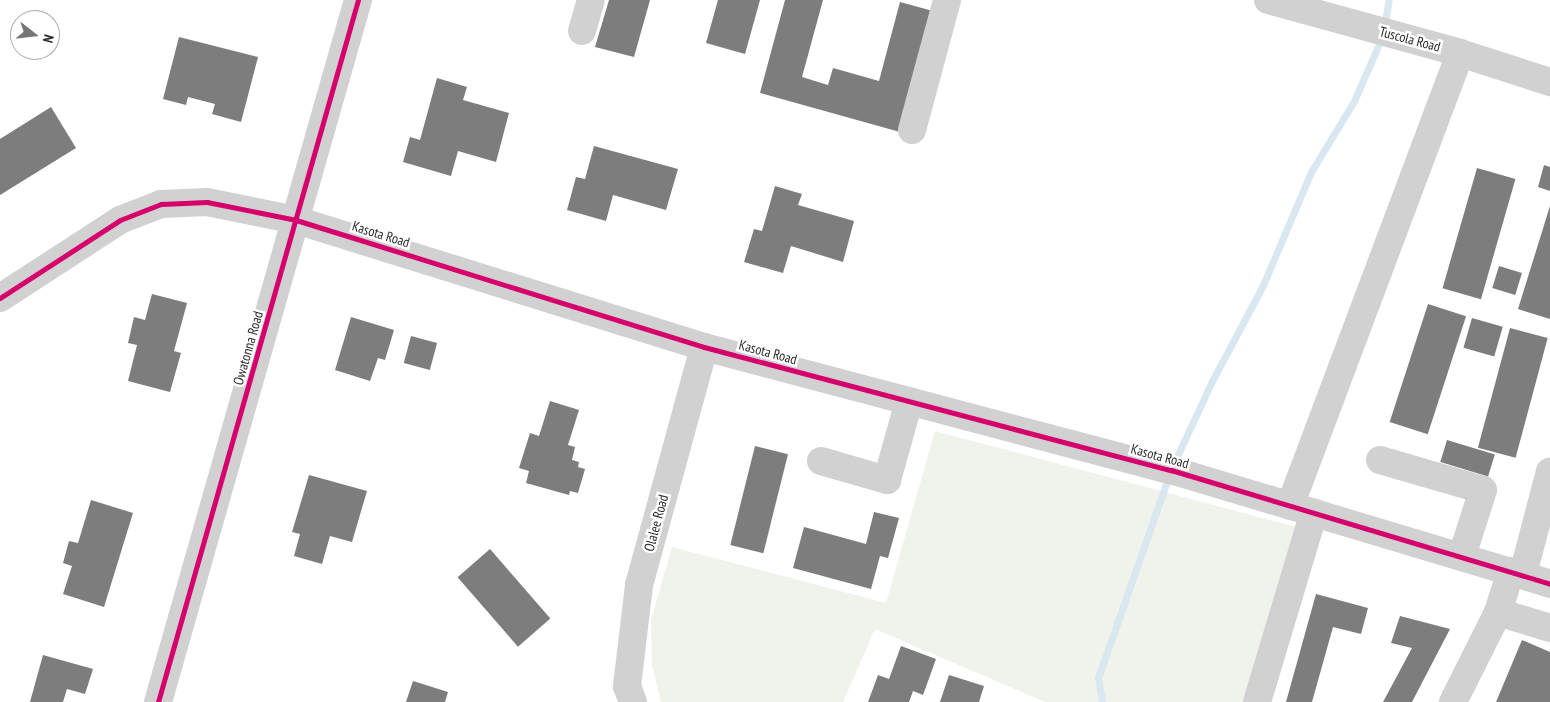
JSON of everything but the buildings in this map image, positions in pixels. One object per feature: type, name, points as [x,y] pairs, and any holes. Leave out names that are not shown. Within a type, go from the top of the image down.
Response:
[{"type":"street","name":"Owatonna Road","points":[[158,702],[358,0]]},
{"type":"street","points":[[582,31],[591,0]]},
{"type":"street","points":[[912,130],[947,0]]},
{"type":"street","name":"Tuscola Road","points":[[1268,0],[1460,53],[1550,82]]},
{"type":"street","points":[[1257,702],[1302,509],[1460,53]]},
{"type":"street","name":"Kasota Road","points":[[0,298],[120,220],[161,204],[207,202],[296,220],[704,347],[1171,470],[1517,572],[1550,584]]},
{"type":"street","name":"Olalee Road","points":[[633,702],[627,686],[639,585],[704,347]]},
{"type":"street","points":[[821,461],[887,480],[908,401]]},
{"type":"street","points":[[1380,460],[1483,490],[1462,556]]},
{"type":"street","points":[[1453,702],[1517,572],[1550,471]]},
{"type":"street","points":[[1498,612],[1550,628]]},
{"type":"shaded area","points":[[935,431],[1300,528],[1250,702],[1045,702],[875,629],[843,702],[661,702],[652,664],[651,620],[672,547],[886,603]]},
{"type":"waterway","points":[[1384,27],[1389,0]]},
{"type":"waterway","points":[[1173,465],[1211,383],[1263,285],[1311,172],[1354,101],[1382,37]]},
{"type":"waterway","points":[[1102,702],[1098,678],[1169,475]]},
{"type":"cycle path","points":[[158,702],[358,0]]},
{"type":"cycle path","points":[[0,298],[120,220],[161,204],[207,202],[296,220],[704,347],[1171,470],[1550,584]]}]
